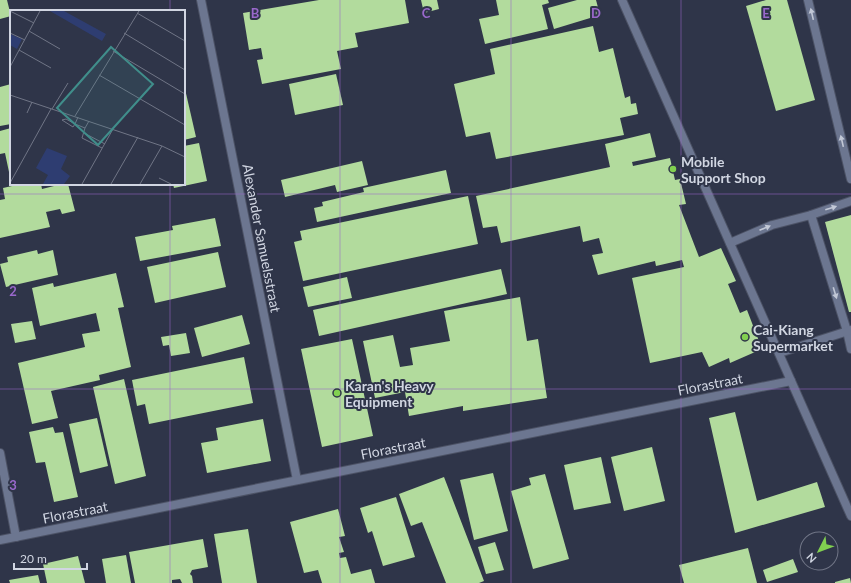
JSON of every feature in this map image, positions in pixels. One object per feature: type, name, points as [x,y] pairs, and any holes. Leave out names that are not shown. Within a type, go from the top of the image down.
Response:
[{"type":"street","name":"Alexander Samuelsstraat","points":[[201,0],[297,480]]},
{"type":"street","points":[[622,0],[851,516]]},
{"type":"street","points":[[808,0],[851,178]]},
{"type":"street","points":[[730,243],[772,224],[811,215],[851,202]]},
{"type":"street","points":[[811,215],[849,330],[851,349]]},
{"type":"street","points":[[779,353],[849,330]]},
{"type":"street","name":"Florastraat","points":[[0,540],[791,381]]},
{"type":"street","points":[[0,453],[16,537]]},
{"type":"building","points":[[0,0],[7,0],[10,16],[0,19]]},
{"type":"building","points":[[319,0],[405,0],[409,23],[355,33],[358,47],[337,51],[341,69],[262,84],[257,60],[263,59],[261,48],[249,50],[243,13]]},
{"type":"building","points":[[421,0],[437,0],[439,9],[424,13]]},
{"type":"building","points":[[496,0],[548,0],[549,3],[542,5],[548,29],[485,44],[479,19],[499,15]]},
{"type":"building","points":[[577,0],[596,0],[600,15],[554,29],[548,8]]},
{"type":"building","points":[[766,0],[787,0],[815,100],[776,111],[746,6]]},
{"type":"building","points":[[593,26],[599,52],[613,48],[625,98],[630,96],[631,104],[636,103],[638,114],[620,118],[624,135],[496,159],[490,132],[466,137],[454,84],[495,74],[490,49]]},
{"type":"building","points":[[336,74],[343,105],[295,115],[289,84]]},
{"type":"building","points":[[10,84],[10,124],[0,126],[0,87]]},
{"type":"building","points":[[185,89],[196,137],[185,140]]},
{"type":"building","points":[[10,128],[10,172],[5,153],[0,154],[0,131]]},
{"type":"building","points":[[650,133],[656,157],[632,162],[633,166],[670,158],[675,180],[680,179],[686,204],[679,205],[699,257],[721,248],[736,281],[728,284],[740,313],[747,310],[762,349],[730,363],[729,358],[709,367],[702,352],[650,363],[632,278],[684,267],[682,260],[656,266],[655,261],[598,275],[592,255],[603,253],[599,238],[583,242],[580,226],[501,243],[497,226],[483,228],[476,196],[610,167],[605,144]]},
{"type":"building","points":[[199,143],[207,181],[174,188],[173,185],[185,185],[185,146]]},
{"type":"building","points":[[362,161],[368,185],[337,192],[335,185],[285,197],[281,180]]},
{"type":"building","points":[[446,170],[451,193],[317,222],[314,208],[323,206],[322,202],[364,192],[363,188]]},
{"type":"building","points":[[16,185],[41,185],[42,189],[58,185],[68,185],[75,211],[62,214],[60,209],[46,212],[50,227],[0,238],[0,200],[5,199],[3,188]]},
{"type":"building","points":[[468,196],[478,244],[303,281],[294,242],[302,240],[300,231]]},
{"type":"building","points":[[851,215],[851,312],[849,312],[825,222]]},
{"type":"building","points":[[215,218],[221,246],[140,261],[135,237],[173,230],[172,226]]},
{"type":"building","points":[[37,250],[38,254],[53,250],[58,275],[6,287],[0,264],[8,262],[7,257]]},
{"type":"building","points":[[218,252],[226,287],[155,303],[147,267]]},
{"type":"building","points":[[501,269],[507,294],[319,336],[313,310]]},
{"type":"building","points":[[116,273],[124,307],[118,308],[131,367],[99,375],[100,380],[51,391],[58,418],[32,424],[18,363],[85,347],[82,334],[100,331],[96,313],[40,326],[32,288],[53,283],[54,287]]},
{"type":"building","points":[[347,277],[352,298],[308,307],[303,287]]},
{"type":"building","points":[[520,297],[527,341],[538,339],[547,398],[463,411],[463,406],[409,416],[405,392],[375,398],[363,341],[393,335],[400,367],[413,365],[410,348],[450,341],[444,311]]},
{"type":"building","points":[[242,315],[250,344],[202,357],[194,328]]},
{"type":"building","points":[[32,321],[36,339],[15,343],[11,324]]},
{"type":"building","points":[[186,333],[190,353],[171,356],[169,345],[163,346],[161,337]]},
{"type":"building","name":"Karan's Heavy Equipment","points":[[352,339],[373,436],[322,447],[301,349]]},
{"type":"building","points":[[244,357],[253,403],[149,424],[145,404],[137,406],[132,380]]},
{"type":"building","points":[[124,379],[146,476],[115,484],[93,387]]},
{"type":"building","points":[[735,412],[757,501],[817,482],[825,507],[735,533],[709,418]]},
{"type":"building","points":[[97,418],[108,466],[80,473],[69,424]]},
{"type":"building","points":[[263,419],[271,461],[207,473],[201,443],[218,440],[216,428]]},
{"type":"building","points":[[53,427],[55,433],[63,432],[78,497],[54,502],[45,462],[36,463],[29,432]]},
{"type":"building","points":[[652,447],[665,501],[624,511],[611,457]]},
{"type":"building","points":[[601,457],[611,503],[574,510],[564,465]]},
{"type":"building","points":[[493,473],[508,531],[474,540],[460,480]]},
{"type":"building","points":[[545,474],[569,559],[533,569],[511,491],[531,485],[529,478]]},
{"type":"building","points":[[444,477],[484,581],[479,583],[446,583],[422,522],[411,526],[399,494]]},
{"type":"building","points":[[396,497],[415,557],[383,566],[372,531],[368,533],[360,508]]},
{"type":"building","points":[[338,509],[345,536],[339,537],[344,552],[339,553],[340,558],[346,557],[351,574],[371,569],[375,583],[322,583],[318,570],[304,573],[290,522]]},
{"type":"building","points":[[248,529],[257,583],[222,583],[214,534]]},
{"type":"building","points":[[203,539],[208,567],[192,570],[190,574],[192,576],[193,583],[182,583],[180,579],[172,580],[172,583],[135,583],[129,552]]},
{"type":"building","points":[[495,542],[504,570],[486,574],[478,547]]},
{"type":"building","points":[[748,548],[757,583],[684,583],[679,565]]},
{"type":"building","points":[[126,555],[131,583],[106,583],[102,559]]},
{"type":"building","points":[[78,556],[85,583],[47,583],[43,564]]},
{"type":"building","points":[[793,559],[798,572],[767,582],[763,570]]},
{"type":"building","points":[[38,575],[40,583],[10,583],[9,580]]},
{"type":"building","points":[[850,578],[851,583],[835,583],[835,582]]},
{"type":"place","name":"Mobile Support Shop","points":[[673,169]]},
{"type":"place","name":"Cai-Kiang Supermarket","points":[[745,337]]},
{"type":"place","name":"Karan's Heavy Equipment","points":[[337,393]]}]
